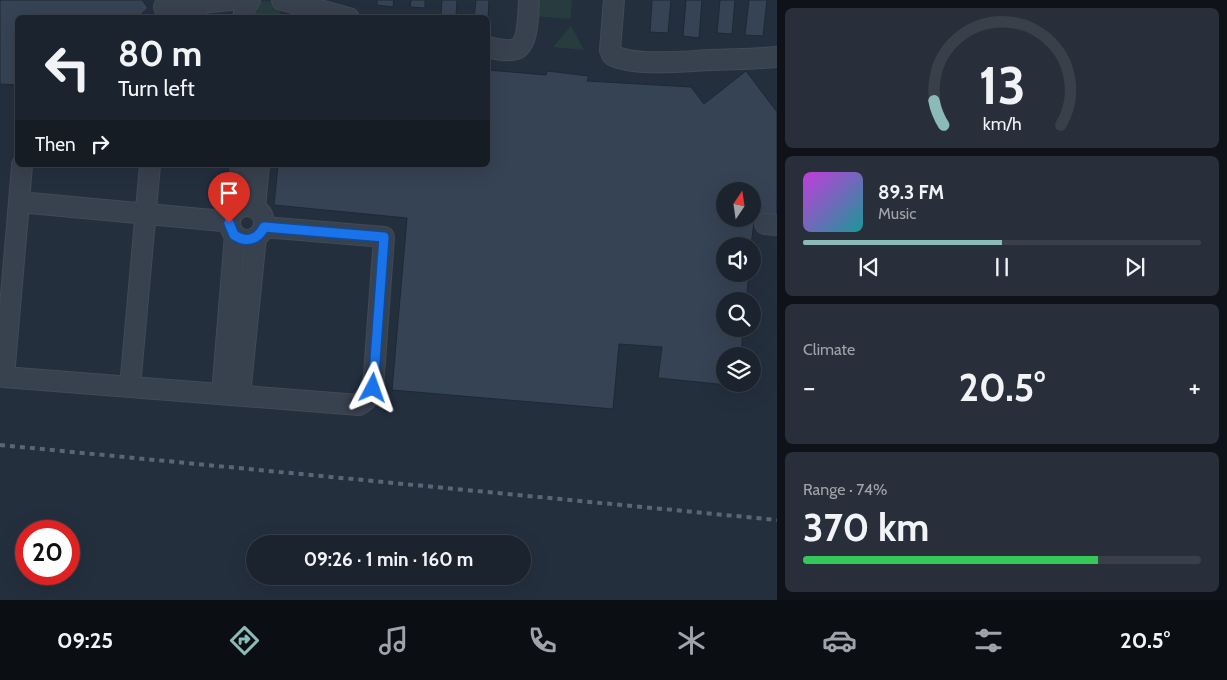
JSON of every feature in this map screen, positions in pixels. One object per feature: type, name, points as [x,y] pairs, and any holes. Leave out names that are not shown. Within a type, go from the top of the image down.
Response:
[{"type":"lane","points":[[164,8],[230,0]]},
{"type":"lane","points":[[244,15],[245,7],[250,0]]},
{"type":"lane","points":[[282,0],[287,15]]},
{"type":"lane","points":[[282,0],[338,15]]},
{"type":"lane","points":[[490,48],[516,49],[522,45],[526,37],[529,0]]},
{"type":"lane","points":[[614,0],[610,43],[612,55],[619,59],[640,61],[771,60]]},
{"type":"lane","points":[[164,8],[188,15]]},
{"type":"lane","points":[[22,167],[4,377],[359,405],[366,400],[373,388],[384,237],[260,232],[245,240],[239,218],[258,167]]},
{"type":"lane","points":[[130,387],[150,167]]},
{"type":"lane","points":[[231,395],[241,167]]},
{"type":"lane","points":[[19,202],[223,221],[262,215],[231,395]]},
{"type":"green space","points":[[536,0],[572,0],[570,19],[535,16]]},
{"type":"green space","points":[[271,2],[276,5],[280,15],[251,15],[257,3]]},
{"type":"green space","points":[[571,26],[584,50],[553,47]]},
{"type":"building","points":[[0,0],[142,0],[148,8],[140,15],[15,15],[15,85],[0,84]]},
{"type":"building","points":[[377,0],[394,0],[393,7],[377,5]]},
{"type":"building","points":[[411,0],[425,0],[425,8],[410,7]]},
{"type":"building","points":[[442,0],[457,0],[456,15],[441,15]]},
{"type":"building","points":[[476,0],[489,0],[488,15],[474,15]]},
{"type":"building","points":[[652,0],[671,0],[668,33],[650,32]]},
{"type":"building","points":[[686,0],[702,0],[699,38],[683,36]]},
{"type":"building","points":[[720,0],[735,0],[732,34],[717,33]]},
{"type":"building","points":[[749,0],[767,0],[763,36],[745,35]]},
{"type":"building","points":[[490,70],[546,75],[547,71],[589,76],[587,81],[691,87],[704,104],[746,71],[777,112],[777,217],[761,215],[761,182],[716,182],[716,228],[753,228],[752,237],[716,237],[716,282],[748,282],[747,292],[716,292],[716,337],[742,337],[742,347],[716,347],[716,384],[658,378],[662,347],[619,344],[613,409],[392,390],[407,218],[274,205],[278,167],[490,167]]},
{"type":"railway","points":[[0,445],[777,520]]},
{"type":"route","points":[[229,223],[234,235],[239,239],[245,240],[251,240],[256,237],[264,227],[384,237],[373,388]]}]
